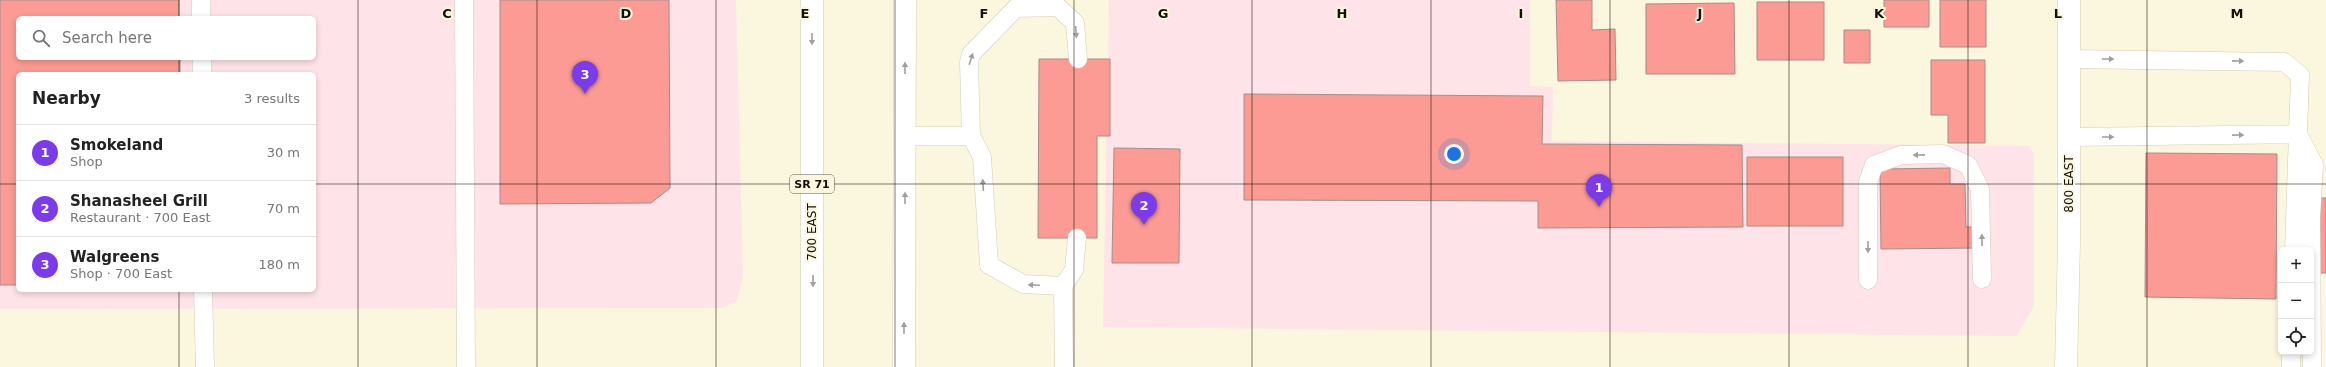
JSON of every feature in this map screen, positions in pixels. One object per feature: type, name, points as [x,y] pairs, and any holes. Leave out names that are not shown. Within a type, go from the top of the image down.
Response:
[{"type":"main road","name":"700 EAST","points":[[812,0],[812,367]]},
{"type":"main road","points":[[904,367],[905,0]]},
{"type":"main road","name":"800 EAST","points":[[2066,367],[2069,0]]},
{"type":"lane","points":[[201,0],[201,16]]},
{"type":"lane","points":[[464,0],[466,367]]},
{"type":"lane","points":[[1063,286],[1023,284],[988,265],[982,157],[971,136],[969,62],[971,54],[1016,8],[1058,7],[1075,23],[1078,60]]},
{"type":"lane","points":[[202,60],[202,72]]},
{"type":"lane","points":[[2069,60],[2284,62],[2300,76],[2294,247]]},
{"type":"lane","points":[[2069,137],[2298,134]]},
{"type":"lane","points":[[2298,134],[2314,165],[2310,217],[2312,367]]},
{"type":"lane","points":[[905,136],[971,136]]},
{"type":"lane","points":[[1868,280],[1868,182],[1874,165],[1901,155],[1943,154],[1968,165],[1980,189],[1982,279]]},
{"type":"lane","points":[[1064,367],[1063,286],[1074,270],[1078,238]]},
{"type":"lane","points":[[203,292],[205,367]]},
{"type":"lane","points":[[2291,355],[2291,367]]},
{"type":"shaded area","points":[[0,0],[736,0],[743,277],[737,301],[723,308],[0,309]]},
{"type":"shaded area","points":[[1109,0],[1530,0],[1530,86],[1553,87],[1552,141],[2029,146],[2034,154],[2034,306],[2017,336],[1103,327]]},
{"type":"building","points":[[0,0],[179,0],[179,16],[16,16],[16,60],[180,60],[180,72],[16,72],[16,285],[0,285]]},
{"type":"building","points":[[500,0],[669,0],[670,188],[651,203],[500,204]]},
{"type":"building","points":[[1556,0],[1592,0],[1592,30],[1615,29],[1616,80],[1558,81]]},
{"type":"building","points":[[1884,0],[1929,0],[1929,27],[1884,27]]},
{"type":"building","points":[[1940,0],[1986,0],[1986,47],[1940,47]]},
{"type":"building","points":[[1757,2],[1824,2],[1824,60],[1757,60]]},
{"type":"building","points":[[1734,3],[1735,74],[1646,74],[1646,4]]},
{"type":"building","points":[[1844,30],[1870,30],[1870,63],[1844,63]]},
{"type":"building","points":[[1039,59],[1110,59],[1110,136],[1097,136],[1097,238],[1038,238]]},
{"type":"building","points":[[1931,60],[1985,60],[1985,143],[1948,143],[1948,115],[1931,115]]},
{"type":"building","points":[[1244,94],[1543,96],[1542,144],[1742,145],[1743,227],[1538,228],[1538,201],[1244,200]]},
{"type":"building","points":[[1114,148],[1180,149],[1179,263],[1112,263]]},
{"type":"building","points":[[2146,153],[2277,154],[2276,299],[2145,297]]},
{"type":"building","points":[[1747,157],[1843,157],[1843,226],[1747,226]]},
{"type":"building","points":[[1950,168],[1950,184],[1965,184],[1966,227],[1976,227],[1976,248],[1881,249],[1880,169]]},
{"type":"building","points":[[2317,198],[2326,198],[2326,273],[2319,273]]},
{"type":"place","name":"Walgreens","points":[[585,94]]},
{"type":"place","name":"Smokeland","points":[[1599,207]]},
{"type":"place","name":"Shanasheel Grill","points":[[1144,225]]}]
